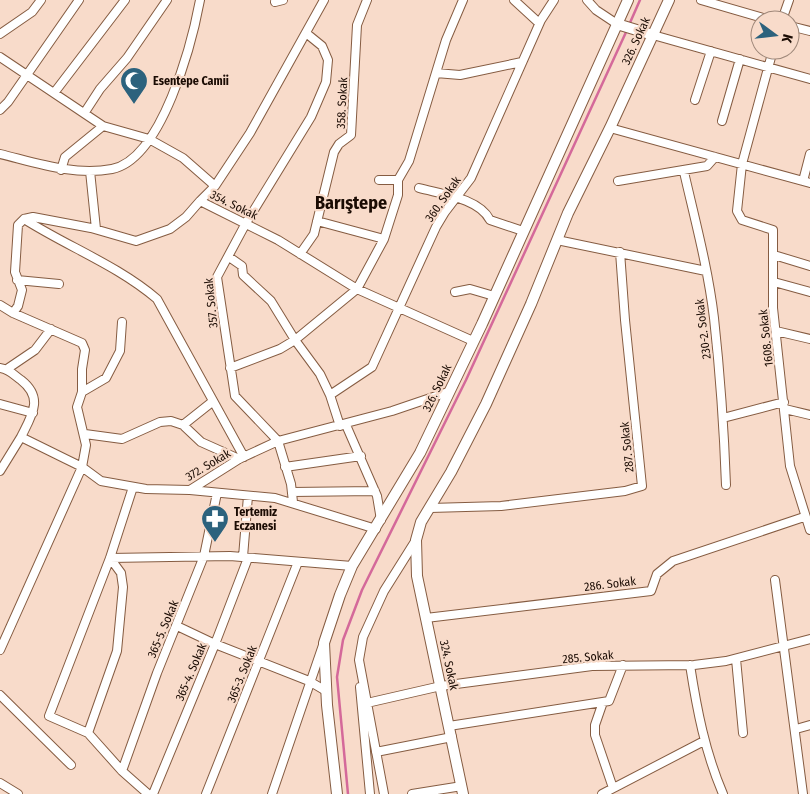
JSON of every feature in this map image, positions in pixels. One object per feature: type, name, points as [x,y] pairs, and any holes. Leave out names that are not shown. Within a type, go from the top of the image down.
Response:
[{"type":"street","points":[[0,34],[32,12],[40,0]]},
{"type":"street","points":[[0,110],[28,75],[79,0]]},
{"type":"street","points":[[54,92],[125,0]]},
{"type":"street","points":[[85,112],[100,89],[127,58],[167,0]]},
{"type":"street","points":[[0,154],[61,170],[90,171],[124,165],[149,139],[166,110],[182,71],[200,0]]},
{"type":"street","points":[[215,186],[250,133],[324,0]]},
{"type":"street","name":"358. Sokak","points":[[300,254],[314,234],[334,152],[339,144],[351,135],[353,127],[357,25],[367,0]]},
{"type":"street","points":[[230,368],[280,350],[295,340],[356,289],[384,239],[398,195],[398,180],[409,161],[446,40],[463,0]]},
{"type":"street","points":[[514,0],[539,23]]},
{"type":"street","name":"360. Sokak","points":[[330,395],[372,366],[432,235],[445,212],[471,178],[539,23],[554,0]]},
{"type":"street","points":[[587,0],[596,10],[617,24],[810,78]]},
{"type":"street","name":"326. Sokak","points":[[337,794],[326,691],[324,643],[352,566],[420,453],[494,296],[628,0]]},
{"type":"street","name":"326. Sokak","points":[[370,794],[359,660],[363,637],[381,599],[416,540],[421,522],[451,472],[486,404],[557,240],[668,0]]},
{"type":"street","points":[[701,0],[750,14]]},
{"type":"street","name":"357. Sokak","points":[[278,441],[264,429],[235,396],[217,277],[246,223],[312,117],[326,82],[328,60],[322,46],[306,33]]},
{"type":"street","points":[[695,100],[711,51]]},
{"type":"street","name":"354. Sokak","points":[[0,57],[85,112],[103,126],[149,139],[183,158],[215,186],[200,201],[246,223],[356,289],[399,310],[473,341]]},
{"type":"street","points":[[722,121],[740,59]]},
{"type":"street","points":[[742,164],[770,60]]},
{"type":"street","points":[[436,72],[460,75],[522,62]]},
{"type":"street","points":[[61,170],[65,157],[103,126]]},
{"type":"street","points":[[610,128],[806,182],[810,154]]},
{"type":"street","points":[[618,181],[684,172],[707,166],[715,157]]},
{"type":"street","name":"1608. Sokak","points":[[742,164],[737,211],[742,220],[773,230],[773,308],[790,466],[808,524]]},
{"type":"street","points":[[90,171],[96,229]]},
{"type":"street","name":"230-2. Sokak","points":[[684,172],[714,316],[723,418],[726,485]]},
{"type":"street","points":[[379,180],[398,180]]},
{"type":"street","points":[[419,188],[458,197],[487,214],[490,220],[523,231]]},
{"type":"street","points":[[13,313],[18,306],[22,290],[15,272],[18,225],[24,219],[33,217],[96,229],[136,241],[170,229],[186,217],[200,201]]},
{"type":"street","points":[[24,219],[107,264],[143,287],[157,300],[241,458]]},
{"type":"street","points":[[317,220],[384,239]]},
{"type":"street","points":[[557,240],[706,271]]},
{"type":"street","name":"287. Sokak","points":[[430,508],[501,506],[625,491],[642,486],[620,252]]},
{"type":"street","points":[[774,255],[810,266]]},
{"type":"street","points":[[190,490],[293,502],[379,524],[375,491],[361,456],[343,425],[320,374],[295,340],[271,301],[243,275],[242,266],[229,257]]},
{"type":"street","points":[[18,280],[59,284]]},
{"type":"street","points":[[774,282],[810,292]]},
{"type":"street","points":[[455,292],[470,289],[494,296]]},
{"type":"street","points":[[0,305],[13,313],[82,343],[85,350],[82,369],[82,392],[77,406],[86,445],[82,467],[0,650]]},
{"type":"street","points":[[82,392],[106,378],[120,351],[122,322]]},
{"type":"street","points":[[0,471],[3,461],[21,437],[33,414],[34,400],[29,387],[3,369],[35,350],[51,329]]},
{"type":"street","points":[[776,331],[810,340]]},
{"type":"street","name":"372. Sokak","points":[[21,437],[82,467],[101,481],[133,486],[190,490],[241,458],[278,441],[343,425],[448,392]]},
{"type":"street","points":[[182,425],[212,402]]},
{"type":"street","points":[[0,404],[33,414]]},
{"type":"street","points":[[723,418],[784,406],[810,415]]},
{"type":"street","points":[[85,434],[122,439],[160,422],[171,421],[182,425],[201,442],[241,458]]},
{"type":"street","points":[[278,441],[293,502]]},
{"type":"street","points":[[285,466],[361,456]]},
{"type":"street","points":[[133,486],[110,558],[49,716],[88,733],[122,771],[148,794]]},
{"type":"street","points":[[292,492],[375,491]]},
{"type":"street","name":"365-5. Sokak","points":[[122,771],[157,672],[204,556],[217,493]]},
{"type":"street","name":"365-4. Sokak","points":[[153,794],[215,644],[245,558],[248,496]]},
{"type":"street","name":"286. Sokak","points":[[426,618],[651,591],[657,574],[673,561],[808,524]]},
{"type":"street","name":"324. Sokak","points":[[416,540],[418,576],[462,790]]},
{"type":"street","points":[[110,558],[204,556],[352,566]]},
{"type":"street","points":[[88,733],[117,651],[123,587],[121,574],[110,558]]},
{"type":"street","name":"365-3. Sokak","points":[[206,794],[260,662],[298,562]]},
{"type":"street","points":[[775,580],[803,794]]},
{"type":"street","points":[[177,626],[215,644],[309,681],[326,691]]},
{"type":"street","name":"285. Sokak","points":[[367,703],[441,686],[592,666],[690,665],[736,659],[810,640]]},
{"type":"street","points":[[272,794],[309,681],[324,643]]},
{"type":"street","points":[[736,659],[743,733]]},
{"type":"street","name":"326. Sokak","points":[[359,660],[384,794]]},
{"type":"street","points":[[449,726],[609,701],[613,695],[623,665]]},
{"type":"street","points":[[690,665],[704,741],[710,764],[723,794]]},
{"type":"street","points":[[0,695],[71,765]]},
{"type":"street","points":[[603,702],[595,725],[595,736],[613,788]]},
{"type":"street","points":[[796,729],[810,725]]},
{"type":"street","points":[[376,752],[452,738]]},
{"type":"street","points":[[602,794],[704,741]]},
{"type":"street","points":[[0,783],[18,794]]},
{"type":"street","points":[[412,794],[462,790]]},
{"type":"waterway","points":[[629,25],[640,0]]},
{"type":"waterway","points":[[348,794],[337,677],[343,640],[362,590],[466,380],[627,30]]},
{"type":"place","name":"Esentepe Camii","points":[[134,105]]},
{"type":"place","name":"Tertemiz Eczanesi","points":[[215,543]]},
{"type":"district","name":"Barıştepe","points":[[351,203]]}]
